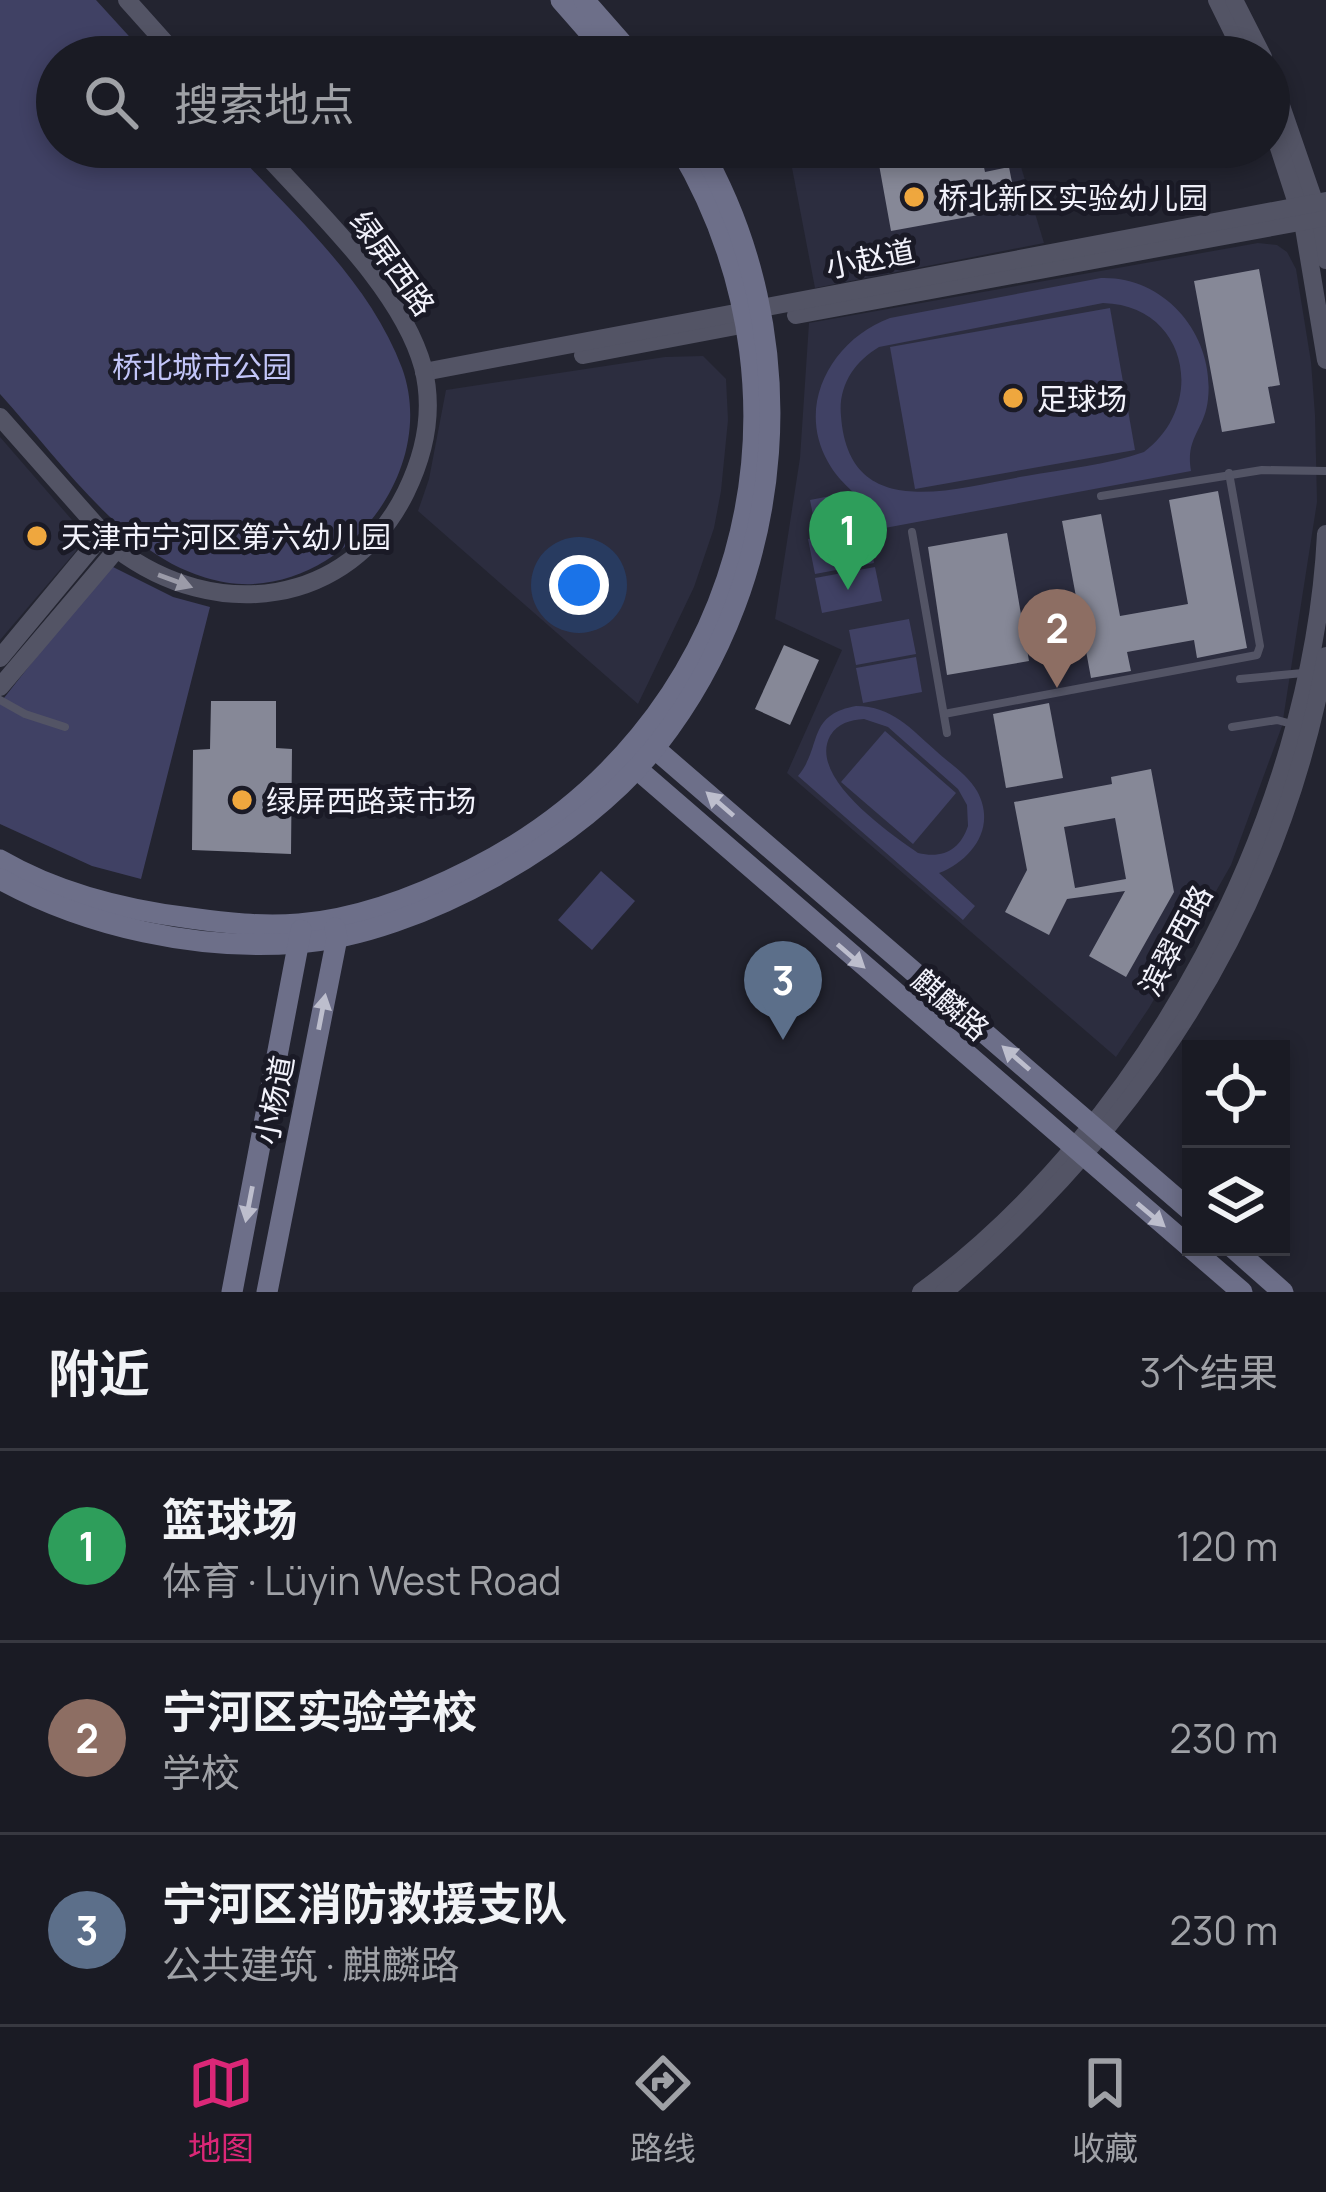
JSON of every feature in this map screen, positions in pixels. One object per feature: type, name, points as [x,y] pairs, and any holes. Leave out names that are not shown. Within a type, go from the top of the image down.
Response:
[{"type":"main road","points":[[561,0],[593,36]]},
{"type":"main road","points":[[584,0],[616,36]]},
{"type":"main road","points":[[690,168],[715,218],[753,317]]},
{"type":"main road","points":[[0,879],[75,912],[139,930],[193,939],[301,934],[430,907],[498,875],[560,835],[630,764],[715,652],[757,536],[771,434],[731,214],[710,168]]},
{"type":"main road","name":"麒麟路","points":[[648,742],[1182,1203]]},
{"type":"main road","name":"麒麟路","points":[[630,764],[1232,1289]]},
{"type":"main road","points":[[0,860],[83,896],[152,913],[301,934]]},
{"type":"main road","name":"小杨道","points":[[267,1292],[335,929]]},
{"type":"main road","name":"小杨道","points":[[232,1292],[301,934]]},
{"type":"main road","points":[[1242,1256],[1283,1292]]},
{"type":"street","points":[[127,0],[159,36]]},
{"type":"street","points":[[1217,0],[1235,36]]},
{"type":"street","points":[[1234,0],[1252,36]]},
{"type":"street","points":[[1290,136],[1326,260]]},
{"type":"street","points":[[1290,161],[1314,212],[1326,360]]},
{"type":"street","name":"绿屏西路","points":[[0,417],[110,541],[161,577],[232,596],[283,592],[328,574],[371,544],[402,500],[424,447],[425,378],[416,345],[374,279],[277,168]]},
{"type":"street","name":"小赵道","points":[[425,378],[1314,212]]},
{"type":"street","name":"滨翠西路","points":[[944,1292],[1039,1205],[1178,1035],[1219,964],[1262,877],[1288,806],[1315,674],[1326,534]]},
{"type":"street","points":[[0,658],[110,541]]},
{"type":"street","points":[[0,687],[110,541]]},
{"type":"street","name":"滨翠西路","points":[[1315,674],[1326,656]]},
{"type":"street","name":"滨翠西路","points":[[921,1292],[1077,1153]]},
{"type":"lane","points":[[1101,496],[1229,473],[1326,471]]},
{"type":"lane","points":[[944,714],[1257,655],[1260,646],[1229,473]]},
{"type":"lane","points":[[912,532],[947,733]]},
{"type":"lane","points":[[1240,679],[1315,674]]},
{"type":"lane","points":[[0,700],[65,727]]},
{"type":"lane","points":[[1232,728],[1277,720],[1303,727]]},
{"type":"shaded area","name":"桥北新区实验幼儿园","points":[[792,168],[1021,168],[1044,243],[815,288]]},
{"type":"shaded area","points":[[1258,243],[1277,245],[1296,269],[1315,415],[1317,502],[1282,726],[1231,865],[1116,1057],[787,773],[842,650],[775,619],[800,458],[809,323]]},
{"type":"shaded area","points":[[703,356],[726,379],[728,420],[721,491],[694,587],[638,704],[418,511],[446,390],[665,357]]},
{"type":"shaded area","name":"天津市宁河区第六幼儿园","points":[[0,437],[72,520],[76,551],[0,640]]},
{"type":"green space","name":"桥北城市公园","points":[[0,0],[96,0],[129,36],[36,36],[36,168],[251,168],[350,277],[388,336],[402,368],[410,405],[408,441],[397,477],[379,510],[354,538],[325,561],[291,577],[243,584],[197,575],[143,545],[99,506],[0,394]]},
{"type":"green space","points":[[1101,278],[1146,287],[1181,314],[1203,353],[1208,399],[1193,441],[1191,471],[874,530],[866,508],[828,462],[816,418],[818,396],[837,357],[852,341],[890,318]],"holes":[[[1103,303],[1132,308],[1154,320],[1170,338],[1179,360],[1176,409],[1164,432],[1144,452],[968,487],[910,491],[884,486],[863,473],[848,450],[841,416],[845,385],[862,360],[879,347]]]},
{"type":"green space","name":"足球场","points":[[1110,308],[1135,450],[915,489],[890,347]]},
{"type":"green space","points":[[846,493],[852,528],[817,535],[810,500]]},
{"type":"green space","points":[[868,528],[874,563],[815,574],[808,539]]},
{"type":"green space","points":[[109,565],[173,597],[210,607],[141,879],[92,866],[0,824],[0,703]]},
{"type":"green space","points":[[875,567],[882,601],[822,613],[815,578]]},
{"type":"green space","points":[[909,619],[916,654],[856,665],[849,630]]},
{"type":"green space","points":[[916,657],[922,692],[863,703],[856,668]]},
{"type":"green space","points":[[869,707],[891,714],[977,791],[984,817],[978,841],[962,860],[939,873],[975,906],[963,920],[798,776],[822,724],[840,710]],"holes":[[[864,719],[888,727],[958,789],[967,805],[968,826],[949,851],[918,853],[854,802],[830,769],[826,752],[830,736],[841,725]]]},
{"type":"green space","points":[[885,731],[956,793],[913,844],[841,782]]},
{"type":"green space","points":[[601,871],[635,901],[592,950],[558,920]]},
{"type":"building","points":[[880,168],[984,168],[985,172],[1009,168],[1017,208],[891,231]]},
{"type":"building","points":[[1259,269],[1280,385],[1268,387],[1275,423],[1222,432],[1194,281]]},
{"type":"building","points":[[1218,491],[1247,648],[1197,658],[1194,640],[1127,652],[1131,671],[1091,678],[1062,521],[1101,514],[1120,616],[1188,604],[1169,500]]},
{"type":"building","points":[[1007,533],[1029,661],[947,675],[928,547]]},
{"type":"building","points":[[784,645],[819,660],[790,725],[755,709]]},
{"type":"building","name":"绿屏西路菜市场","points":[[211,701],[276,701],[276,748],[292,749],[291,854],[192,850],[193,750],[210,749]]},
{"type":"building","points":[[1049,703],[1063,778],[1006,788],[993,714]]},
{"type":"building","points":[[1151,769],[1174,892],[1126,977],[1089,956],[1125,891],[1067,899],[1049,935],[1005,912],[1027,870],[1014,802],[1112,784],[1111,777]],"holes":[[[1115,818],[1126,879],[1075,888],[1064,827]]]},
{"type":"place","name":"桥北新区实验幼儿园","points":[[914,197]]},
{"type":"place","name":"足球场","points":[[1013,398]]},
{"type":"place","name":"天津市宁河区第六幼儿园","points":[[37,536]]},
{"type":"place","name":"篮球场","points":[[848,590]]},
{"type":"place","name":"宁河区实验学校","points":[[1057,688]]},
{"type":"place","name":"绿屏西路菜市场","points":[[242,800]]},
{"type":"place","name":"宁河区消防救援支队","points":[[783,1040]]}]
